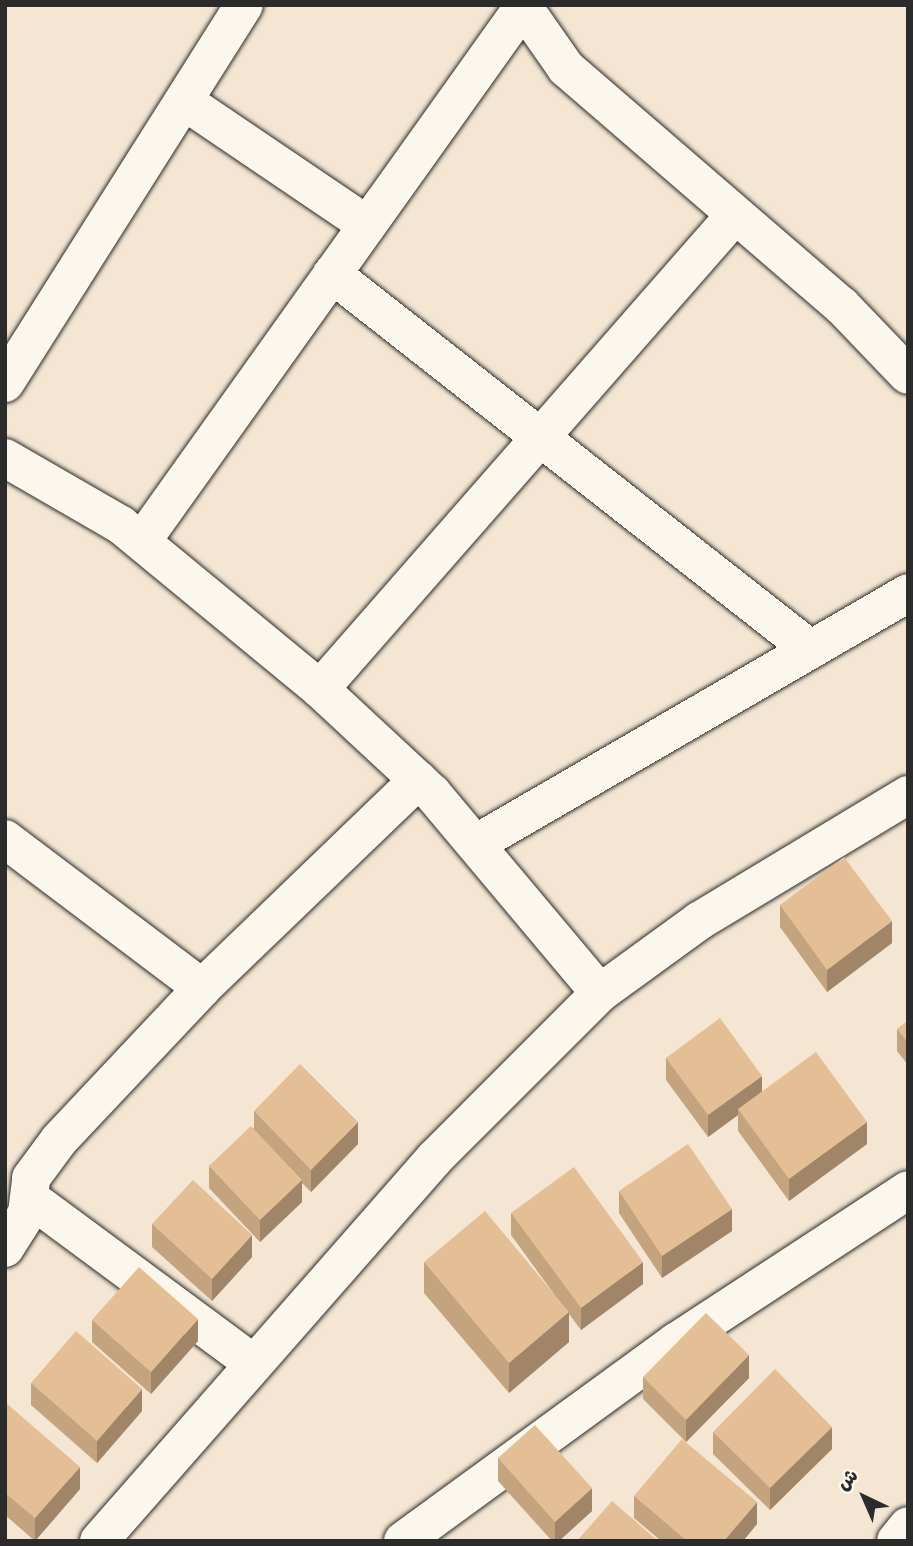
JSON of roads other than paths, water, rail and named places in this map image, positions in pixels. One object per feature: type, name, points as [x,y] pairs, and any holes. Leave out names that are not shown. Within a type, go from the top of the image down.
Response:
[{"type":"street","points":[[5,383],[244,5]]},
{"type":"street","points":[[142,541],[522,6],[566,68],[842,306],[908,375]]},
{"type":"street","points":[[184,101],[367,225]]},
{"type":"street","points":[[320,690],[735,215]]},
{"type":"street","points":[[332,274],[536,440],[810,649]]},
{"type":"street","points":[[5,458],[142,541],[320,690],[418,780],[477,843],[600,993]]},
{"type":"street","points":[[477,843],[908,593]]},
{"type":"street","points":[[5,1248],[32,1199],[31,1178],[59,1140],[202,988],[418,780]]},
{"type":"street","points":[[99,1541],[253,1363],[478,1112],[600,993],[699,921],[908,796]]},
{"type":"street","points":[[5,839],[202,988]]},
{"type":"street","points":[[403,1541],[676,1342],[908,1190]]},
{"type":"street","points":[[32,1199],[253,1363]]},
{"type":"street","points":[[896,1541],[908,1526]]}]
